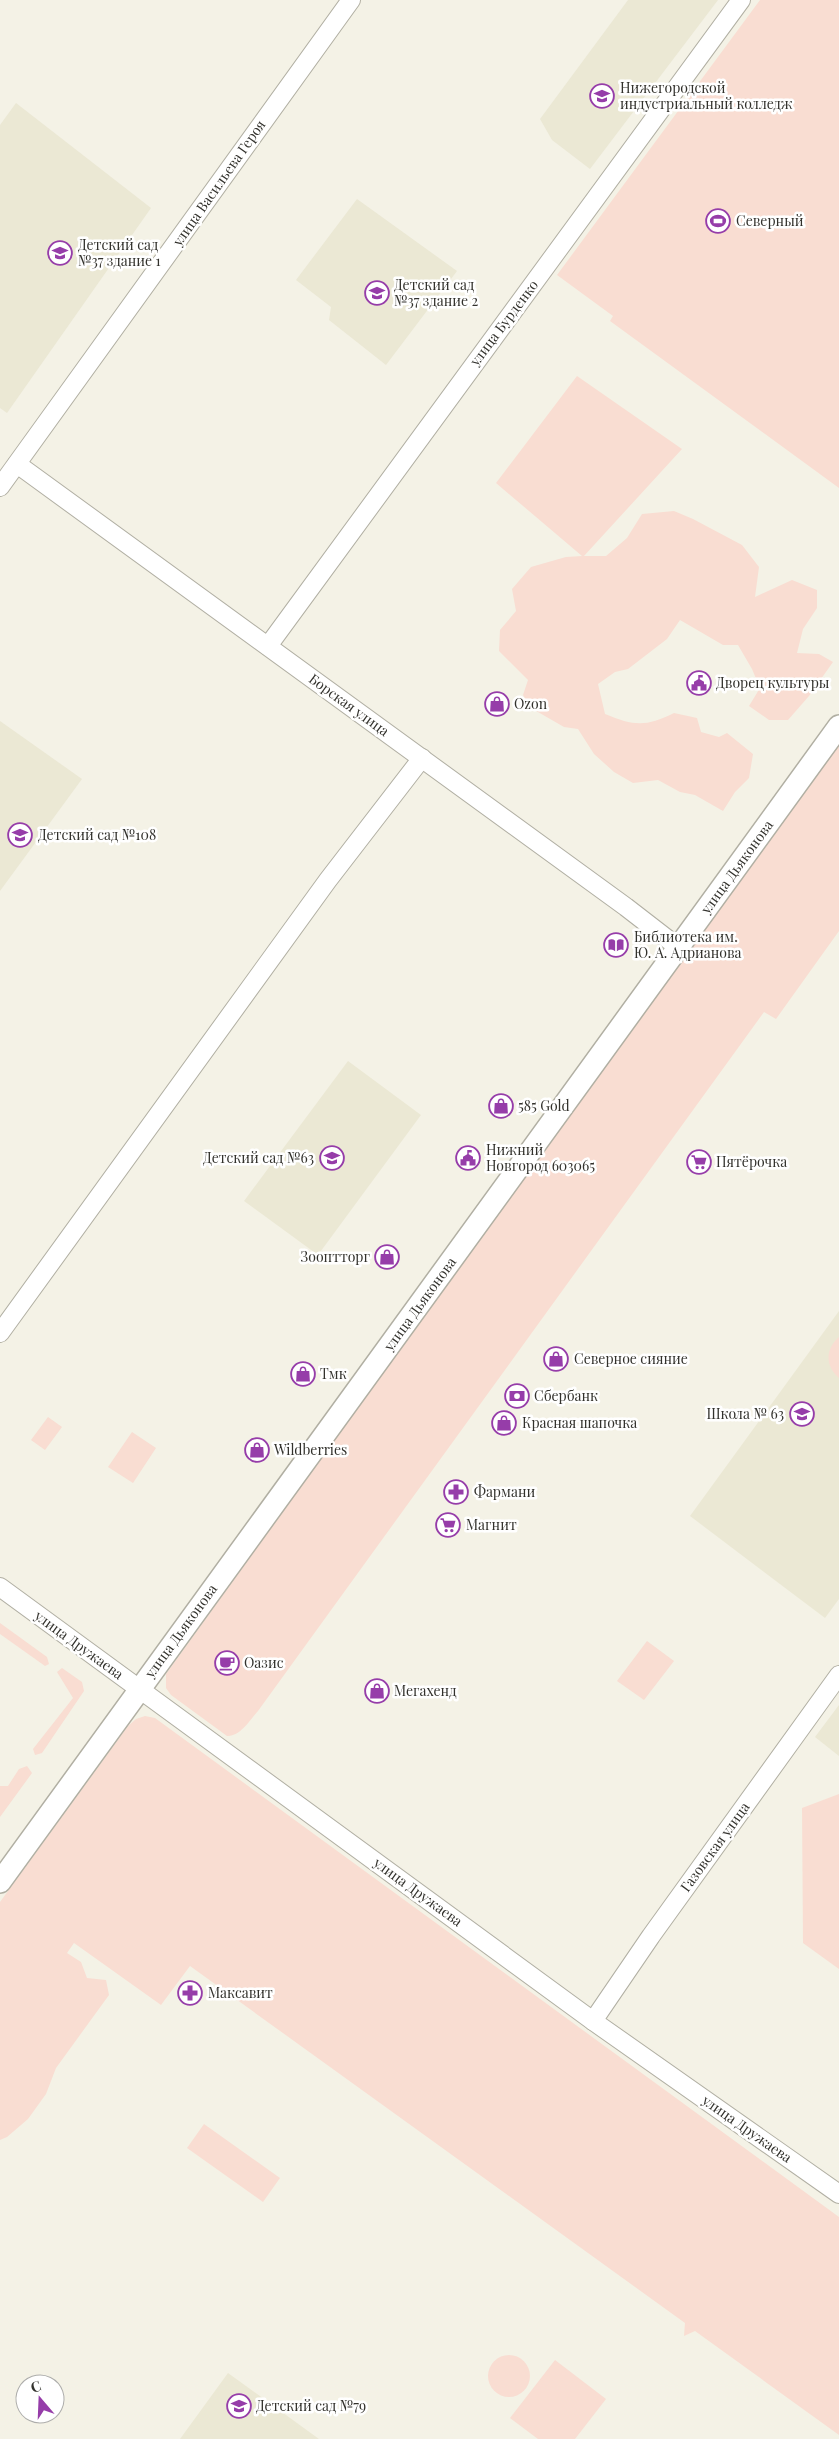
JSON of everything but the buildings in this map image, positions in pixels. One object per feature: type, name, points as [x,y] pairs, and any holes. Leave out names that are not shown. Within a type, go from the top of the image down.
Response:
[{"type":"main road","name":"улица Дьяконова","points":[[0,1882],[839,726]]},
{"type":"street","name":"улица Васильева Героя","points":[[0,487],[351,0]]},
{"type":"street","name":"улица Бурденко","points":[[268,646],[741,0]]},
{"type":"street","name":"Борская улица","points":[[18,464],[679,948]]},
{"type":"street","points":[[0,1332],[328,880],[422,758]]},
{"type":"street","name":"улица Дружаева","points":[[0,1587],[593,2021],[838,2191]]},
{"type":"street","name":"Газовская улица","points":[[593,2021],[651,1936],[839,1675]]},
{"type":"shaded area","name":"Нижегородской индустриальный колледж","points":[[628,0],[718,0],[590,169],[552,140],[540,119]]},
{"type":"shaded area","name":"Северный","points":[[760,0],[839,0],[839,488],[610,321],[613,316],[557,275]]},
{"type":"shaded area","name":"Детский сад №37 здание 1","points":[[16,103],[151,208],[7,413],[0,408],[0,125]]},
{"type":"shaded area","name":"Детский сад №37 здание 2","points":[[357,199],[457,271],[386,365],[329,320],[331,307],[296,280]]},
{"type":"shaded area","points":[[577,376],[682,449],[584,556],[606,556],[627,538],[642,514],[674,511],[742,545],[759,567],[755,597],[792,580],[817,590],[817,608],[803,629],[797,653],[819,654],[833,662],[809,696],[788,720],[769,720],[749,706],[760,688],[752,669],[738,645],[723,645],[680,620],[667,639],[628,669],[615,672],[598,684],[605,714],[632,723],[648,723],[674,713],[697,718],[701,732],[719,737],[727,733],[753,754],[749,778],[735,792],[723,811],[695,795],[680,792],[658,780],[633,783],[614,772],[594,754],[578,729],[564,727],[531,708],[523,695],[528,680],[499,651],[500,630],[516,611],[512,589],[531,567],[566,557],[582,556],[496,483]]},
{"type":"shaded area","name":"Детский сад №108","points":[[0,721],[82,779],[0,891]]},
{"type":"shaded area","points":[[839,740],[839,931],[776,1019],[764,1012],[258,1711],[240,1731],[232,1736],[227,1736],[171,1695],[166,1688],[166,1674]]},
{"type":"shaded area","name":"Детский сад №63","points":[[348,1061],[421,1115],[318,1255],[244,1201]]},
{"type":"shaded area","name":"Школа № 63","points":[[839,1311],[839,1599],[825,1618],[690,1516]]},
{"type":"shaded area","points":[[839,1337],[839,1378],[831,1368],[828,1358],[831,1347]]},
{"type":"shaded area","points":[[48,1417],[62,1427],[45,1450],[31,1440]]},
{"type":"shaded area","points":[[132,1432],[156,1448],[133,1483],[108,1467]]},
{"type":"shaded area","points":[[0,1623],[47,1657],[49,1664],[45,1666],[0,1634]]},
{"type":"shaded area","points":[[647,1641],[674,1661],[644,1700],[617,1681]]},
{"type":"shaded area","points":[[62,1668],[82,1682],[84,1691],[42,1753],[35,1755],[33,1749],[73,1698],[57,1672]]},
{"type":"shaded area","points":[[839,1705],[839,1756],[815,1737]]},
{"type":"shaded area","points":[[145,1716],[155,1718],[839,2217],[839,2435],[695,2331],[684,2336],[685,2323],[190,1966],[161,2005],[74,1943],[67,1953],[81,1962],[87,1978],[106,1980],[109,1995],[56,2068],[46,2094],[28,2119],[7,2137],[0,2140],[0,1902],[128,1726],[136,1719]]},
{"type":"shaded area","points":[[27,1766],[32,1773],[0,1817],[0,1786],[8,1786],[19,1769]]},
{"type":"shaded area","points":[[839,1794],[839,1969],[803,1943],[802,1808]]},
{"type":"shaded area","points":[[204,2124],[280,2178],[263,2202],[187,2148]]},
{"type":"shaded area","points":[[505,2355],[513,2355],[524,2361],[530,2376],[524,2391],[513,2397],[505,2397],[494,2391],[488,2380],[488,2372],[494,2361]]},
{"type":"shaded area","points":[[555,2360],[606,2399],[575,2439],[538,2439],[510,2418]]},
{"type":"shaded area","name":"Детский сад №79","points":[[228,2373],[319,2439],[180,2439]]},
{"type":"place","name":"Нижегородской индустриальный колледж","points":[[602,96]]},
{"type":"place","name":"Северный","points":[[718,221]]},
{"type":"place","name":"Детский сад №37 здание 1","points":[[60,253]]},
{"type":"place","name":"Детский сад №37 здание 2","points":[[377,293]]},
{"type":"place","name":"Дворец культуры","points":[[699,683]]},
{"type":"place","name":"Ozon","points":[[497,704]]},
{"type":"place","name":"Детский сад №108","points":[[20,835]]},
{"type":"place","name":"Библиотека им. Ю. А. Адрианова","points":[[616,945]]},
{"type":"place","name":"585 Gold","points":[[501,1106]]},
{"type":"place","name":"Детский сад №63","points":[[332,1158]]},
{"type":"place","name":"Нижний Новгород 603065","points":[[468,1158]]},
{"type":"place","name":"Пятёрочка","points":[[699,1162]]},
{"type":"place","name":"Зооптторг","points":[[387,1257]]},
{"type":"place","name":"Северное сияние","points":[[556,1359]]},
{"type":"place","name":"Тмк","points":[[303,1374]]},
{"type":"place","name":"Сбербанк","points":[[517,1396]]},
{"type":"place","name":"Школа № 63","points":[[802,1414]]},
{"type":"place","name":"Красная шапочка","points":[[504,1423]]},
{"type":"place","name":"Wildberries","points":[[257,1450]]},
{"type":"place","name":"Фармани","points":[[456,1492]]},
{"type":"place","name":"Магнит","points":[[448,1525]]},
{"type":"place","name":"Оазис","points":[[227,1663]]},
{"type":"place","name":"Мегахенд","points":[[377,1691]]},
{"type":"place","name":"Максавит","points":[[190,1993]]},
{"type":"place","name":"Детский сад №79","points":[[239,2406]]}]
